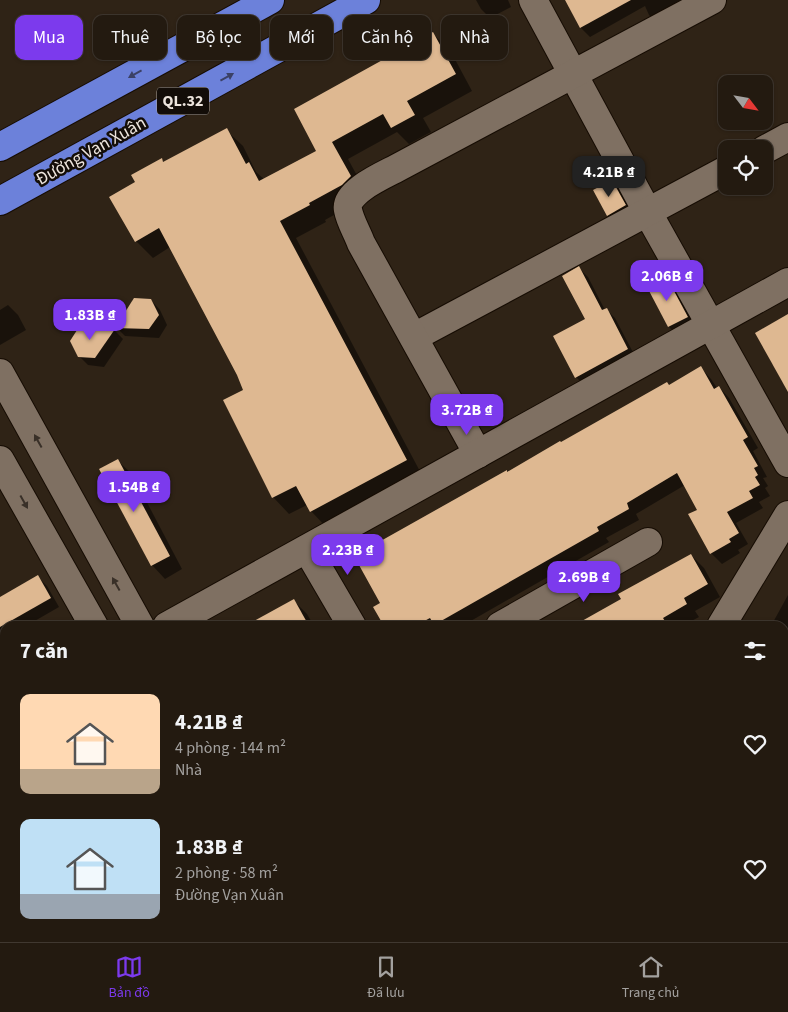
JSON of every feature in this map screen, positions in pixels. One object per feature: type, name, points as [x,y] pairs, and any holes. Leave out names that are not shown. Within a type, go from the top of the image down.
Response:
[{"type":"highway","name":"QL.32","points":[[0,148],[270,0]]},
{"type":"highway","name":"Đường Vạn Xuân","points":[[0,201],[366,0]]},
{"type":"street","points":[[533,0],[648,213],[788,463]]},
{"type":"street","points":[[478,454],[361,243],[347,208],[349,200],[357,191],[397,168],[712,0]]},
{"type":"street","points":[[773,145],[788,137]]},
{"type":"street","points":[[414,337],[718,174]]},
{"type":"street","points":[[176,621],[788,282]]},
{"type":"street","points":[[0,373],[137,621]]},
{"type":"street","points":[[0,460],[91,621]]},
{"type":"street","points":[[724,621],[788,515]]},
{"type":"street","points":[[509,621],[648,542]]},
{"type":"street","points":[[307,549],[349,621]]},
{"type":"building","points":[[565,0],[631,0],[580,28]]},
{"type":"building","points":[[433,32],[441,47],[441,60],[448,60],[456,74],[407,101],[415,115],[391,128],[383,114],[332,142],[351,176],[342,185],[280,221],[407,460],[310,512],[296,486],[272,498],[223,400],[243,390],[237,375],[159,228],[135,242],[109,197],[135,182],[131,175],[162,158],[163,162],[227,128],[246,164],[249,162],[259,181],[316,151],[294,109],[382,60],[431,60],[431,33]]},
{"type":"building","points":[[612,180],[626,205],[607,216],[593,190]]},
{"type":"building","points":[[579,266],[602,310],[607,308],[628,349],[575,378],[553,336],[585,319],[562,276]]},
{"type":"building","points":[[666,276],[688,317],[668,327],[647,287]]},
{"type":"building","points":[[134,298],[151,299],[159,315],[149,329],[115,328]]},
{"type":"building","points":[[788,314],[788,392],[755,333]]},
{"type":"building","points":[[79,327],[115,329],[95,358],[78,357],[70,341]]},
{"type":"building","points":[[701,366],[714,389],[719,386],[748,437],[743,440],[758,466],[754,468],[758,475],[755,477],[760,485],[749,491],[753,498],[727,512],[739,533],[729,539],[731,542],[710,554],[688,514],[697,510],[677,473],[627,503],[629,509],[597,527],[599,531],[441,621],[432,621],[430,618],[424,621],[381,621],[373,607],[380,603],[354,556],[667,382],[669,385]]},
{"type":"building","points":[[118,459],[170,556],[151,566],[99,469]]},
{"type":"building","points":[[691,554],[708,584],[684,598],[687,604],[663,618],[665,621],[582,621],[621,599],[618,594]]},
{"type":"building","points":[[38,575],[51,598],[11,621],[0,621],[0,597]]},
{"type":"building","points":[[294,599],[306,621],[254,621]]}]
